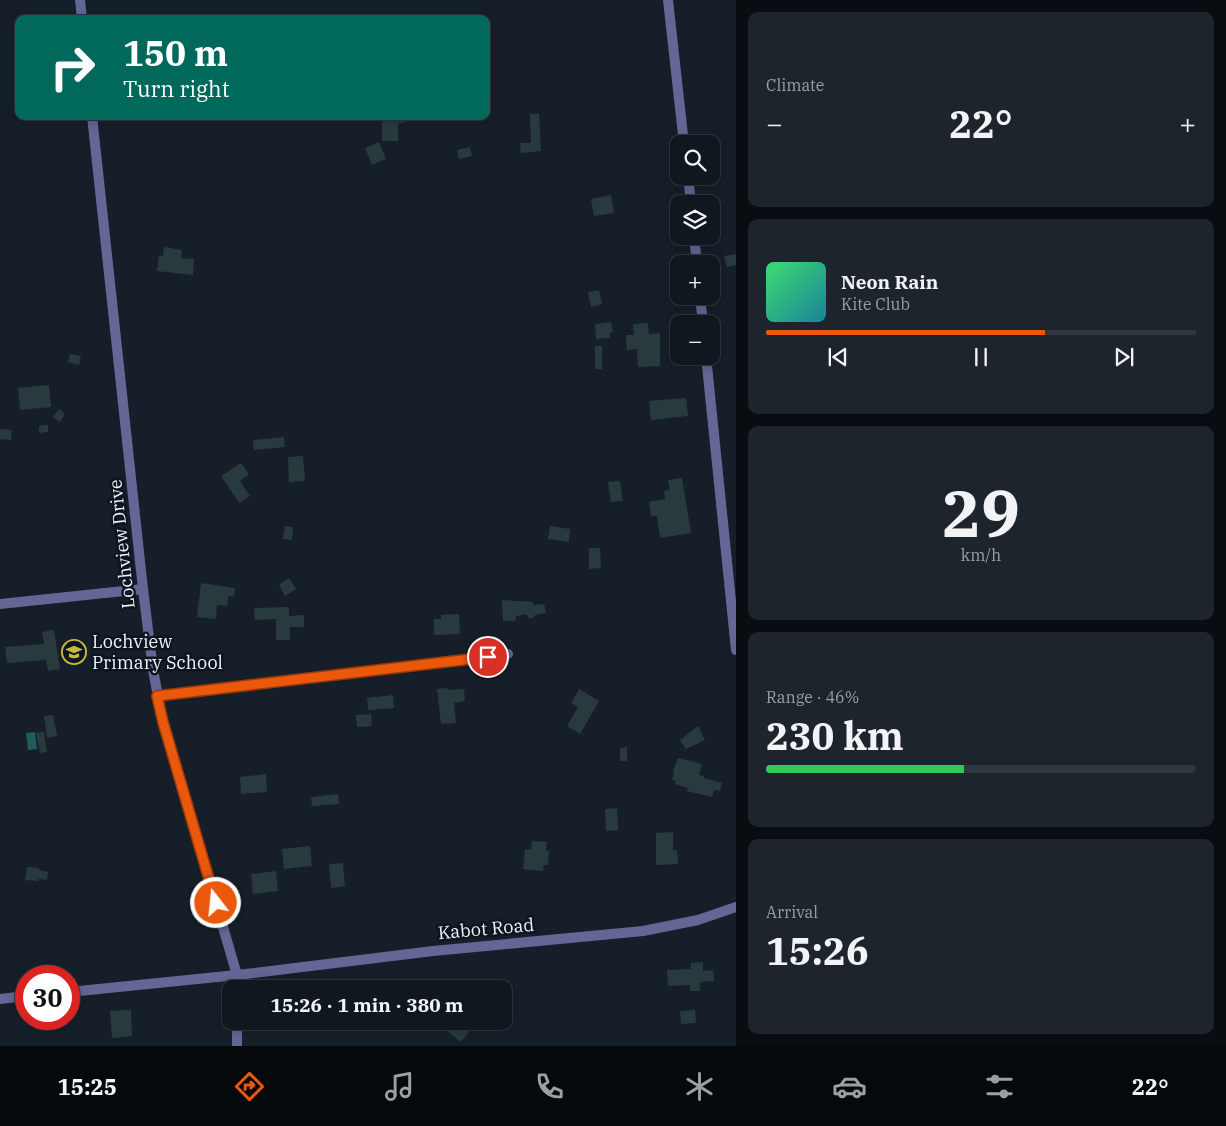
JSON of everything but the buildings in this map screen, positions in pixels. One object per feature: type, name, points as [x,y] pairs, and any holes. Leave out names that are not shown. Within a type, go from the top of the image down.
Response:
[{"type":"street","points":[[80,0],[82,15]]},
{"type":"street","points":[[668,0],[683,135]]},
{"type":"street","name":"Lochview Drive","points":[[92,120],[143,589],[157,696],[237,980]]},
{"type":"street","points":[[707,365],[736,650]]},
{"type":"street","points":[[0,604],[143,589]]},
{"type":"street","points":[[157,696],[508,654]]},
{"type":"street","name":"Kabot Road","points":[[80,991],[237,975],[433,951],[643,931],[698,920],[736,907]]},
{"type":"street","points":[[0,999],[15,997]]},
{"type":"street","points":[[237,1030],[237,1046]]},
{"type":"shaded area","points":[[35,732],[37,749],[28,750],[26,733]]},
{"type":"place","name":"Lochview Primary School","points":[[74,652]]},
{"type":"route","points":[[216,903],[157,696],[488,657]]}]
